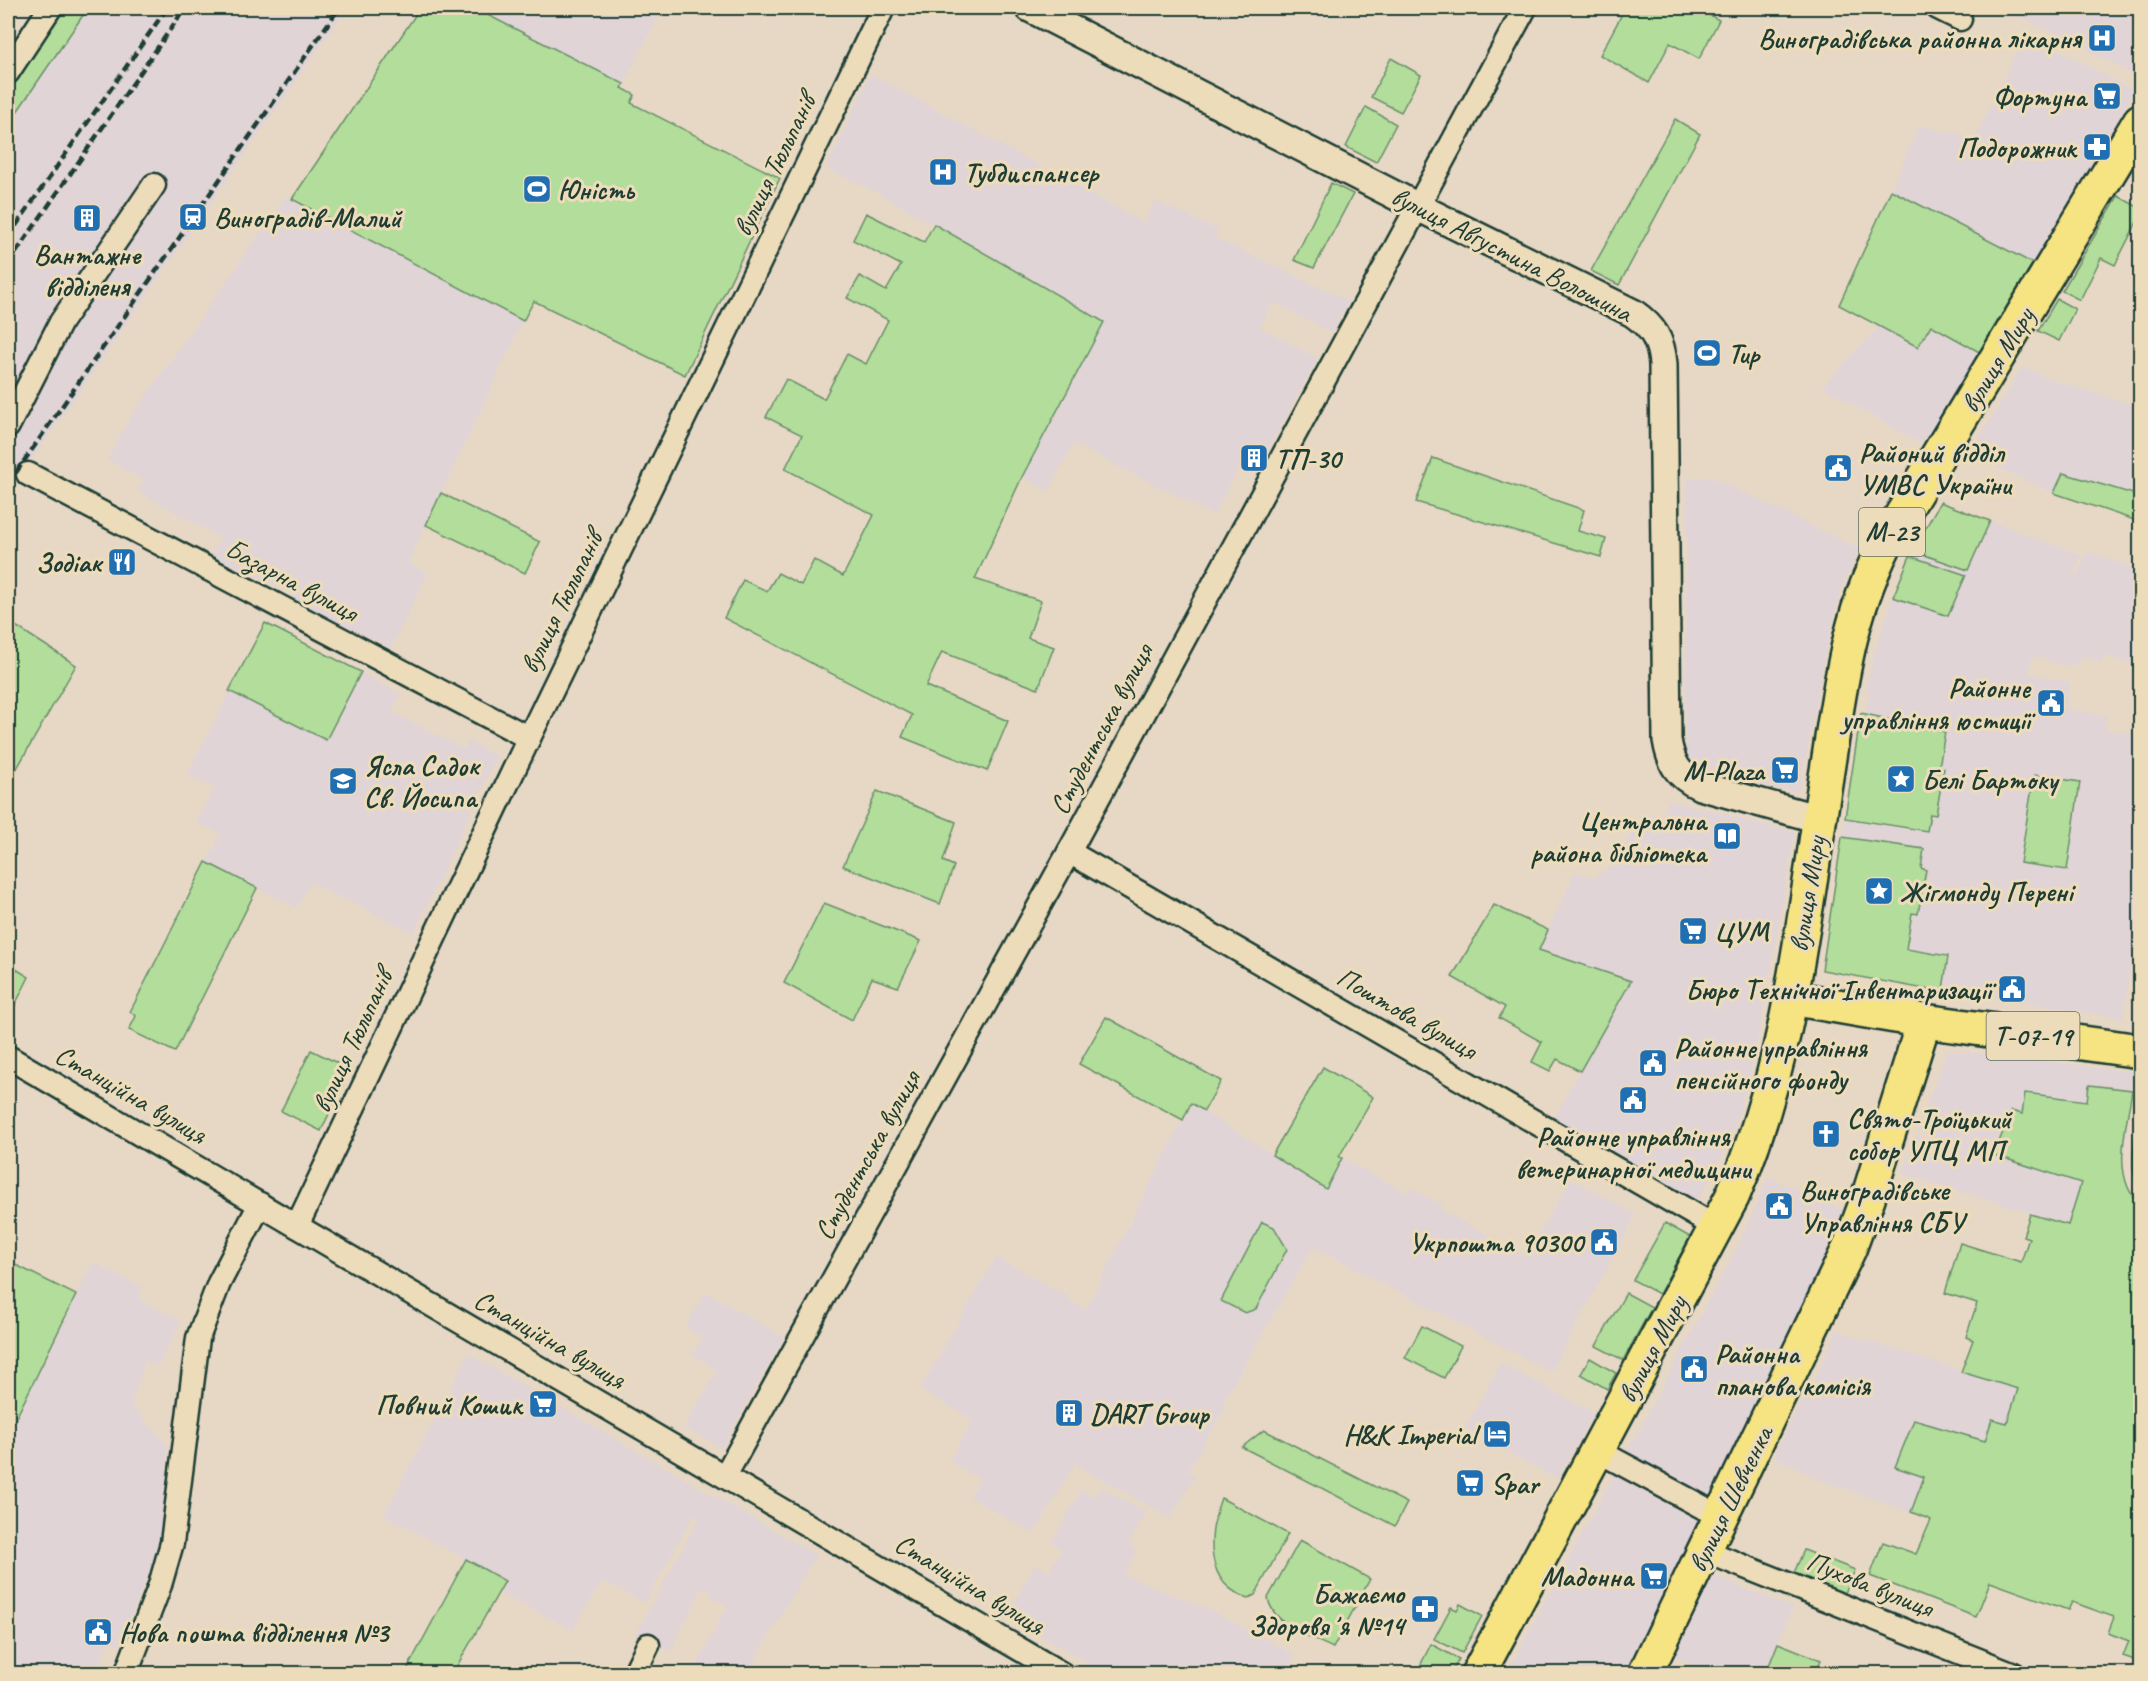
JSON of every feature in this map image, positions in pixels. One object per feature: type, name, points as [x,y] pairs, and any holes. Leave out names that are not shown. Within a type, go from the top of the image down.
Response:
[{"type":"main road","name":"вулиця Миру","points":[[1478,1674],[1736,1189],[1760,1126],[1791,998],[1843,666],[1865,584],[1901,516],[2136,139]]},
{"type":"main road","points":[[1791,998],[1924,1021]]},
{"type":"main road","name":"Т-07-19","points":[[1924,1021],[2140,1049]]},
{"type":"main road","name":"вулиця Шевченка","points":[[1645,1674],[1810,1333],[1859,1224],[1924,1021]]},
{"type":"street","points":[[8,72],[50,8]]},
{"type":"street","name":"вулиця Тюльпанів","points":[[297,1226],[529,738],[883,8]]},
{"type":"street","name":"вулиця Августина Волошина","points":[[1030,8],[1418,207],[1633,313],[1653,329],[1659,339],[1664,364],[1667,740],[1670,760],[1687,780],[1700,786],[1819,819]]},
{"type":"street","name":"Студентська вулиця","points":[[725,1476],[1069,852],[1525,8]]},
{"type":"street","points":[[1938,8],[1960,19]]},
{"type":"street","points":[[8,426],[61,322],[154,185]]},
{"type":"street","name":"Базарна вулиця","points":[[28,474],[529,738]]},
{"type":"street","name":"Поштова вулиця","points":[[1069,852],[1716,1227]]},
{"type":"street","name":"Станційна вулиця","points":[[8,1057],[1062,1674]]},
{"type":"street","points":[[126,1674],[160,1585],[172,1543],[198,1338],[219,1283],[260,1204]]},
{"type":"street","points":[[1598,1451],[1721,1517]]},
{"type":"street","name":"Пухова вулиця","points":[[1704,1551],[2014,1674]]},
{"type":"street","points":[[634,1674],[648,1645]]},
{"type":"shaded area","points":[[88,8],[347,8],[8,494],[8,125]]},
{"type":"shaded area","points":[[474,8],[663,8],[624,84]]},
{"type":"shaded area","name":"Виноградівська районна лікарня","points":[[2003,8],[2140,8],[2140,77],[2045,29]]},
{"type":"shaded area","points":[[2026,32],[2134,91],[2080,187],[2083,190],[2036,265],[1891,190],[1919,126],[1975,138]]},
{"type":"shaded area","points":[[871,74],[1144,223],[1155,201],[1218,230],[1215,238],[1349,301],[1332,333],[1273,302],[1260,327],[1318,358],[1257,470],[1242,462],[1214,515],[1074,444],[1048,491],[1022,477],[1103,322],[878,193],[826,168]]},
{"type":"shaded area","points":[[286,196],[523,321],[408,563],[428,573],[391,648],[293,600],[295,595],[211,555],[221,538],[138,491],[143,480],[107,460],[126,424]]},
{"type":"shaded area","points":[[1931,325],[1981,353],[1922,444],[1822,387],[1879,326],[1918,347]]},
{"type":"shaded area","points":[[2023,366],[2049,379],[2140,407],[2140,496],[2063,473],[2054,493],[1969,455]]},
{"type":"shaded area","points":[[1711,477],[1860,549],[1841,589],[1825,654],[1801,785],[1795,792],[1764,786],[1693,764],[1685,750],[1687,478]]},
{"type":"shaded area","points":[[1940,502],[2081,555],[2074,574],[2078,576],[2087,551],[2140,571],[2140,679],[2136,678],[2138,666],[2104,655],[2101,663],[2082,656],[2078,666],[2070,663],[2069,668],[2033,656],[2028,673],[2070,682],[2066,709],[2107,716],[2106,729],[2140,735],[2140,905],[2123,1018],[1960,993],[1957,995],[1822,970],[1861,713],[1865,713],[1869,692],[1865,691],[1873,657],[1898,583]]},
{"type":"shaded area","name":"Ясла Садок Св. Йосипа","points":[[265,623],[401,694],[392,712],[464,749],[468,741],[497,756],[414,933],[310,883],[297,908],[206,862],[221,834],[196,822],[214,788],[187,774]]},
{"type":"shaded area","points":[[1668,800],[1795,832],[1762,1019],[1748,1082],[1729,1143],[1697,1203],[1553,1120],[1630,981],[1539,950],[1575,872],[1593,878],[1616,863],[1634,827],[1645,829],[1649,813],[1664,817]]},
{"type":"shaded area","points":[[1947,1050],[2134,1072],[2125,1151],[2103,1190],[2140,1205],[2140,1246],[1902,1174],[1916,1134],[1927,1138],[1928,1135],[1917,1131]]},
{"type":"shaded area","points":[[1191,1103],[1325,1188],[1342,1158],[1406,1193],[1409,1187],[1443,1205],[1441,1210],[1526,1256],[1571,1179],[1636,1215],[1551,1372],[1313,1247],[1222,1403],[1226,1406],[1188,1471],[1195,1476],[1170,1518],[1075,1464],[1034,1534],[970,1497],[980,1480],[949,1461],[973,1420],[920,1389],[996,1257],[1068,1296],[1067,1299],[1086,1309]]},
{"type":"shaded area","points":[[1768,1177],[1848,1212],[1804,1318],[1714,1492],[1706,1495],[1627,1452],[1737,1248]]},
{"type":"shaded area","points":[[93,1262],[143,1288],[138,1299],[181,1321],[158,1366],[145,1361],[131,1405],[168,1446],[163,1527],[158,1549],[119,1646],[109,1642],[96,1673],[8,1674],[8,1419],[14,1421]]},
{"type":"shaded area","points":[[706,1292],[784,1337],[722,1448],[684,1427],[718,1370],[692,1355],[703,1337],[685,1327]]},
{"type":"shaded area","points":[[1837,1331],[2018,1389],[2049,1562],[1823,1481],[1774,1457],[1800,1402],[1804,1403]]},
{"type":"shaded area","points":[[469,1354],[816,1555],[747,1673],[693,1673],[727,1606],[710,1596],[712,1592],[703,1587],[670,1651],[635,1635],[699,1518],[694,1514],[645,1603],[602,1581],[573,1630],[498,1593],[505,1580],[384,1515]]},
{"type":"shaded area","points":[[1501,1363],[1594,1413],[1558,1479],[1465,1429]]},
{"type":"shaded area","points":[[1614,1475],[1697,1520],[1699,1527],[1624,1673],[1506,1674]]},
{"type":"shaded area","points":[[1101,1487],[1146,1512],[1130,1542],[1133,1543],[1131,1548],[1137,1551],[1124,1575],[1210,1610],[1295,1655],[1284,1673],[1105,1673],[1007,1616],[1035,1564],[1049,1572],[1062,1548],[1052,1542],[1081,1490],[1095,1497]]},
{"type":"shaded area","points":[[1714,1576],[1792,1608],[1778,1643],[1821,1660],[1815,1673],[1711,1674],[1675,1656]]},
{"type":"green space","points":[[60,8],[88,8],[8,125],[8,87]]},
{"type":"green space","name":"Юність","points":[[420,8],[474,8],[624,84],[622,88],[635,95],[631,103],[780,178],[685,375],[534,301],[523,321],[292,199]]},
{"type":"green space","points":[[1605,8],[1696,8],[1719,20],[1699,59],[1670,43],[1649,83],[1600,55],[1621,16]]},
{"type":"green space","points":[[1391,58],[1421,75],[1401,112],[1371,97]]},
{"type":"green space","points":[[1366,107],[1396,124],[1376,162],[1346,147]]},
{"type":"green space","points":[[1675,119],[1700,134],[1619,285],[1591,271]]},
{"type":"green space","points":[[1331,183],[1353,194],[1314,268],[1294,260]]},
{"type":"green space","points":[[1891,190],[2036,265],[1981,353],[1931,325],[1918,347],[1839,305]]},
{"type":"green space","points":[[2118,196],[2140,208],[2140,216],[2115,265],[2101,258],[2080,300],[2062,291]]},
{"type":"green space","points":[[866,213],[924,242],[934,224],[1104,322],[1022,477],[975,579],[1041,601],[1028,638],[1054,647],[1038,689],[942,652],[926,686],[1008,721],[987,771],[902,737],[912,715],[724,618],[743,580],[767,591],[778,573],[801,585],[814,560],[843,576],[874,515],[785,469],[802,435],[766,417],[786,379],[824,399],[847,354],[866,364],[888,320],[847,298],[860,276],[886,291],[901,265],[853,240]]},
{"type":"green space","points":[[2057,299],[2075,309],[2059,341],[2038,331]]},
{"type":"green space","points":[[1433,458],[1584,510],[1578,531],[1606,539],[1601,557],[1416,502]]},
{"type":"green space","points":[[2063,473],[2140,496],[2140,522],[2054,493]]},
{"type":"green space","points":[[441,493],[540,542],[525,573],[426,525]]},
{"type":"green space","points":[[1940,502],[1990,521],[1968,570],[1913,551]]},
{"type":"green space","points":[[1910,556],[1966,575],[1948,616],[1893,597]]},
{"type":"green space","points":[[8,621],[76,665],[8,784]]},
{"type":"green space","points":[[265,623],[361,672],[326,740],[229,691]]},
{"type":"green space","points":[[1861,713],[1945,732],[1939,767],[1944,768],[1936,815],[1930,814],[1927,831],[1845,818]]},
{"type":"green space","points":[[2034,775],[2080,782],[2067,870],[2020,863]]},
{"type":"green space","points":[[877,791],[956,822],[943,861],[954,866],[940,904],[843,866]]},
{"type":"green space","points":[[1842,837],[1924,849],[1921,868],[1926,870],[1918,914],[1912,913],[1906,949],[1948,956],[1943,990],[1959,993],[1957,995],[1822,970]]},
{"type":"green space","points":[[206,862],[257,888],[175,1052],[129,1030],[136,1016],[130,1012]]},
{"type":"green space","points":[[824,903],[921,941],[898,987],[872,978],[852,1020],[784,983]]},
{"type":"green space","points":[[1494,905],[1548,930],[1539,950],[1631,981],[1580,1071],[1557,1059],[1550,1071],[1532,1062],[1542,1042],[1499,1018],[1505,1007],[1452,977]]},
{"type":"green space","points":[[8,964],[29,977],[8,1019]]},
{"type":"green space","points":[[1106,1017],[1221,1081],[1204,1111],[1191,1103],[1183,1120],[1079,1064]]},
{"type":"green space","points":[[311,1050],[350,1069],[321,1131],[281,1111]]},
{"type":"green space","points":[[1323,1067],[1373,1097],[1339,1157],[1342,1158],[1326,1189],[1272,1155]]},
{"type":"green space","points":[[2089,1085],[2132,1090],[2124,1135],[2123,1165],[2125,1180],[2140,1205],[2140,1662],[2123,1656],[2129,1641],[2108,1633],[2114,1617],[2072,1602],[2068,1610],[1990,1582],[1976,1617],[1870,1576],[1883,1542],[1916,1554],[1931,1520],[1911,1512],[1924,1477],[1895,1467],[1914,1420],[1985,1441],[1992,1419],[2007,1423],[2018,1389],[1961,1372],[1973,1340],[1966,1337],[1977,1303],[1945,1293],[1960,1243],[2021,1262],[2029,1238],[2023,1236],[2030,1214],[2068,1225],[2081,1183],[1994,1155],[2011,1111],[2022,1114],[2025,1093],[2087,1101]]},
{"type":"green space","points":[[2140,1111],[2140,1190],[2133,1162]]},
{"type":"green space","points":[[1262,1222],[1274,1227],[1287,1249],[1256,1309],[1245,1313],[1221,1301]]},
{"type":"green space","points":[[1665,1223],[1690,1237],[1659,1294],[1633,1280]]},
{"type":"green space","points":[[12,1263],[76,1295],[14,1422],[8,1419],[8,1271]]},
{"type":"green space","points":[[1626,1293],[1652,1307],[1623,1360],[1596,1346]]},
{"type":"green space","points":[[1422,1326],[1461,1346],[1444,1378],[1405,1358]]},
{"type":"green space","points":[[1590,1358],[1616,1373],[1607,1389],[1581,1374]]},
{"type":"green space","points":[[1264,1430],[1407,1503],[1395,1526],[1242,1447]]},
{"type":"green space","points":[[1221,1498],[1288,1534],[1255,1595],[1249,1598],[1234,1591],[1223,1582],[1216,1570],[1213,1557],[1213,1527]]},
{"type":"green space","points":[[1300,1540],[1370,1579],[1333,1648],[1294,1629],[1277,1616],[1271,1608],[1268,1598]]},
{"type":"green space","points":[[1804,1550],[1855,1570],[1844,1595],[1793,1575]]},
{"type":"green space","points":[[466,1559],[505,1581],[453,1673],[405,1673]]},
{"type":"green space","points":[[1460,1604],[1482,1616],[1462,1653],[1434,1639],[1451,1607],[1457,1610]]},
{"type":"green space","points":[[1778,1643],[1821,1660],[1815,1673],[1782,1673],[1768,1668]]},
{"type":"green space","points":[[1431,1644],[1459,1659],[1451,1673],[1430,1673],[1419,1668]]},
{"type":"railway","points":[[8,237],[167,8]]},
{"type":"railway","points":[[8,264],[185,8]]},
{"type":"railway","points":[[8,484],[339,8]]},
{"type":"place","name":"Виноградівська районна лікарня","points":[[2102,38]]},
{"type":"place","name":"Фортуна","points":[[2107,96]]},
{"type":"place","name":"Подорожник","points":[[2097,147]]},
{"type":"place","name":"Тубдиспансер","points":[[943,172]]},
{"type":"place","name":"Юність","points":[[537,189]]},
{"type":"place","name":"Виноградів-Малий","points":[[193,217]]},
{"type":"place","name":"Вантажне відділеня","points":[[87,218]]},
{"type":"place","name":"Тир","points":[[1707,353]]},
{"type":"place","name":"ТП-30","points":[[1254,458]]},
{"type":"place","name":"Районий відділ УМВС України","points":[[1838,468]]},
{"type":"place","name":"Зодіак","points":[[122,562]]},
{"type":"place","name":"Районне управління юстиції","points":[[2051,703]]},
{"type":"place","name":"M-Plaza","points":[[1785,770]]},
{"type":"place","name":"Белі Бартоку","points":[[1901,779]]},
{"type":"place","name":"Ясла Садок Св. Йосипа","points":[[343,781]]},
{"type":"place","name":"Центральна района бібліотека","points":[[1727,836]]},
{"type":"place","name":"Жігмонду Перені","points":[[1879,891]]},
{"type":"place","name":"ЦУМ","points":[[1693,931]]},
{"type":"place","name":"Бюро Технічної Інвентаризації","points":[[2012,989]]},
{"type":"place","name":"Районне управління пенсійного фонду","points":[[1653,1063]]},
{"type":"place","name":"Районне управління ветеринарної медицини","points":[[1633,1100]]},
{"type":"place","name":"Свято-Троїцький собор УПЦ МП","points":[[1826,1134]]},
{"type":"place","name":"Виноградівське Управління СБУ","points":[[1779,1206]]},
{"type":"place","name":"Укрпошта 90300","points":[[1604,1242]]},
{"type":"place","name":"Районна планова комісія","points":[[1694,1369]]},
{"type":"place","name":"Повний Кошик","points":[[543,1404]]},
{"type":"place","name":"DART Group","points":[[1069,1413]]},
{"type":"place","name":"H&K Imperial","points":[[1497,1434]]},
{"type":"place","name":"Spar","points":[[1470,1483]]},
{"type":"place","name":"Мадонна","points":[[1654,1576]]},
{"type":"place","name":"Бажаємо Здоровяʼя №14","points":[[1425,1609]]},
{"type":"place","name":"Нова пошта відділення №3","points":[[98,1632]]}]
